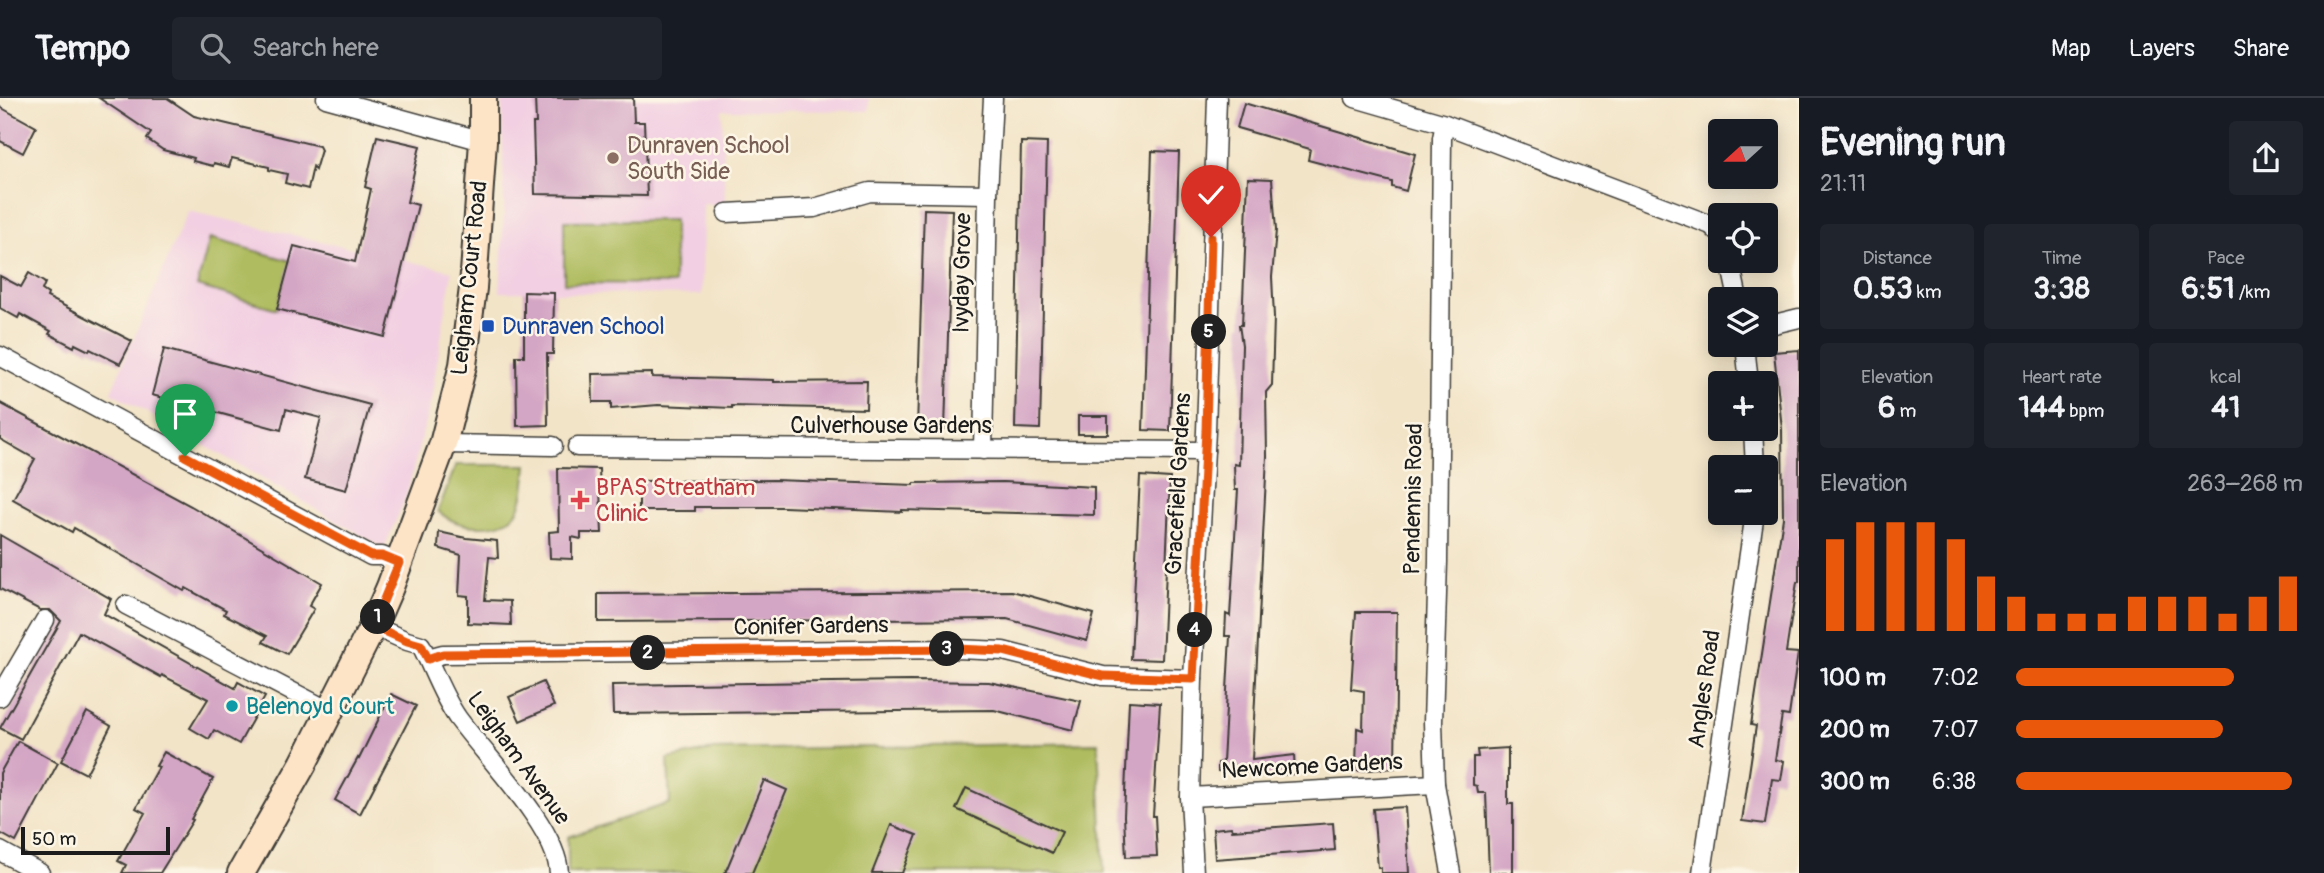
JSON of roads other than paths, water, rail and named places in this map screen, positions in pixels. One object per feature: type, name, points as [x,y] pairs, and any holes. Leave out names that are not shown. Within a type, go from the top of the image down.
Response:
[{"type":"street","points":[[326,98],[483,141]]},
{"type":"street","name":"Leigham Court Road","points":[[241,873],[331,712],[373,626],[443,444],[465,352],[473,288],[483,141],[483,98]]},
{"type":"street","name":"Ivyday Grove","points":[[983,450],[988,194],[993,98]]},
{"type":"street","name":"Gracefield Gardens","points":[[1194,873],[1190,797],[1193,679],[1205,451],[1217,98]]},
{"type":"street","points":[[1355,98],[1445,124],[1708,224]]},
{"type":"street","name":"Pendennis Road","points":[[1445,124],[1442,138],[1433,722],[1435,784],[1451,873]]},
{"type":"street","points":[[727,213],[814,208],[870,191],[988,194]]},
{"type":"street","points":[[1778,323],[1799,318]]},
{"type":"street","points":[[0,356],[371,556],[382,556],[399,563]]},
{"type":"street","points":[[443,444],[553,446]]},
{"type":"street","name":"Culverhouse Gardens","points":[[577,447],[1205,451]]},
{"type":"street","name":"Angles Road","points":[[1702,873],[1753,525]]},
{"type":"street","points":[[125,605],[331,712]]},
{"type":"street","points":[[0,697],[45,620]]},
{"type":"street","points":[[373,626],[425,652]]},
{"type":"street","name":"Conifer Gardens","points":[[425,652],[443,654],[957,649],[1003,651],[1103,676],[1193,679]]},
{"type":"street","name":"Leigham Avenue","points":[[425,652],[456,715],[538,821],[553,847],[559,873]]},
{"type":"street","name":"Newcome Gardens","points":[[1190,797],[1435,784]]},
{"type":"street","points":[[0,851],[40,873]]},
{"type":"place","name":"Dunraven School South Side","points":[[613,158]]},
{"type":"place","name":"Dunraven School","points":[[488,326]]},
{"type":"place","name":"BPAS Streatham Clinic","points":[[580,500]]},
{"type":"place","name":"Belenoyd Court","points":[[232,706]]}]
